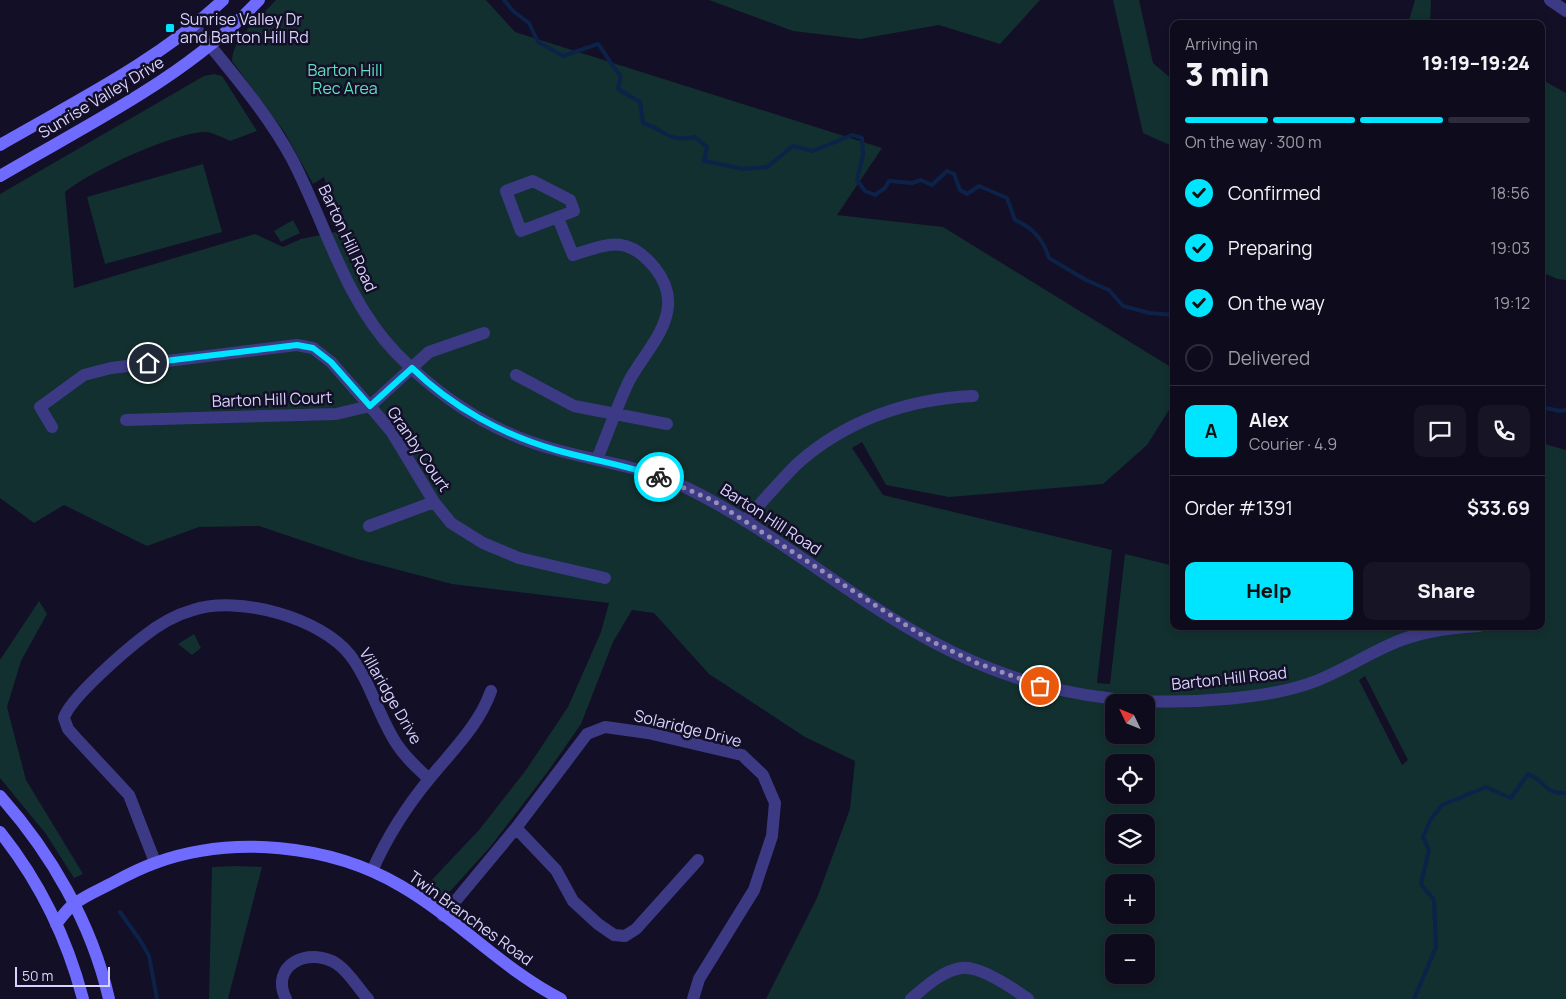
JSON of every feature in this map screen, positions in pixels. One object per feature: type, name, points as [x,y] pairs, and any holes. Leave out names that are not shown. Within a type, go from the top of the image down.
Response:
[{"type":"main road","name":"Sunrise Valley Drive","points":[[0,146],[150,58],[194,26],[223,0]]},
{"type":"main road","name":"Sunrise Valley Drive","points":[[0,176],[144,92],[210,47],[259,0]]},
{"type":"main road","points":[[0,796],[42,849],[73,904],[85,927],[109,999]]},
{"type":"main road","points":[[0,832],[25,867],[47,904],[75,970],[83,999]]},
{"type":"main road","name":"Twin Branches Road","points":[[56,924],[73,904],[155,862],[203,852],[258,847],[317,854],[372,871],[401,886],[513,971],[561,999]]},
{"type":"main road","name":"Twin Branches Road","points":[[47,904],[73,904]]},
{"type":"street","points":[[1550,0],[1566,11]]},
{"type":"street","name":"Barton Hill Road","points":[[194,26],[251,97],[289,154],[311,195],[342,272],[359,303],[377,330],[412,368],[444,394],[504,431],[558,451],[632,467],[676,483],[712,500],[931,641],[1003,674],[1072,693],[1143,701],[1180,701],[1267,694],[1317,681],[1406,632],[1444,630]]},
{"type":"street","points":[[533,181],[570,200],[574,210],[558,218],[521,231],[506,191],[533,181]]},
{"type":"street","points":[[558,218],[574,255],[605,244],[632,246],[648,259],[664,279],[668,306],[662,326],[638,364],[598,459]]},
{"type":"street","name":"Barton Hill Court","points":[[126,420],[336,414],[370,406],[429,352],[484,333]]},
{"type":"street","name":"Granby Court","points":[[52,427],[40,407],[84,375],[111,368],[297,345],[313,348],[331,362],[370,406],[396,439],[434,502],[451,522],[483,543],[518,558],[605,578]]},
{"type":"street","points":[[516,375],[574,406],[668,424]]},
{"type":"street","points":[[745,521],[798,464],[842,432],[870,417],[895,408],[931,399],[973,396]]},
{"type":"street","points":[[369,526],[434,502]]},
{"type":"street","name":"Villaridge Drive","points":[[155,862],[129,795],[68,729],[64,718],[68,710],[90,686],[134,644],[167,621],[194,609],[242,606],[264,610],[300,621],[332,637],[342,646],[360,670],[396,743],[405,756],[429,779]]},
{"type":"street","points":[[372,871],[394,826],[429,779],[471,730],[480,716],[491,691]]},
{"type":"street","name":"Solaridge Drive","points":[[443,916],[516,828],[587,734],[605,727],[648,732],[742,755],[763,776],[775,802],[772,836],[754,890],[699,979],[693,999]]},
{"type":"street","points":[[516,828],[556,870],[573,901],[598,924],[614,935],[625,936],[636,929],[698,860]]},
{"type":"street","points":[[286,999],[283,987],[287,969],[301,958],[312,956],[323,958],[336,964],[368,999]]},
{"type":"street","points":[[911,999],[931,982],[962,968],[984,973],[1003,982],[1028,999]]},
{"type":"green space","name":"Barton Hill Rec Area","points":[[276,0],[486,0],[515,32],[882,148],[837,215],[943,227],[1170,367],[1170,408],[1147,445],[1103,484],[949,497],[886,485],[862,442],[852,448],[883,495],[1112,550],[1097,683],[1110,684],[1125,554],[1170,565],[1170,630],[1545,630],[1545,444],[1566,450],[1566,999],[766,999],[817,898],[850,809],[855,761],[805,737],[709,674],[654,613],[632,610],[613,642],[581,724],[549,770],[491,846],[444,898],[428,884],[479,830],[526,770],[568,707],[601,632],[609,603],[452,584],[357,559],[259,526],[199,527],[147,546],[64,505],[34,523],[0,498],[0,194],[204,76],[214,74],[222,76],[257,131],[230,141],[205,132],[173,139],[132,154],[77,183],[65,192],[74,288],[255,234],[283,247],[301,239],[340,231],[324,177],[313,184],[285,133],[232,61],[233,52],[242,36]],"holes":[[[1365,676],[1408,760],[1402,765],[1359,680]]]},
{"type":"green space","points":[[709,0],[1040,0],[1000,44],[939,25],[860,39],[793,31]]},
{"type":"green space","points":[[1113,0],[1139,0],[1153,63],[1170,78],[1170,145],[1143,133]]},
{"type":"green space","points":[[1415,0],[1431,0],[1430,20],[1409,20]]},
{"type":"green space","points":[[1545,81],[1566,93],[1566,280],[1545,274]]},
{"type":"green space","points":[[203,164],[222,232],[105,264],[87,197]]},
{"type":"green space","points":[[293,220],[300,233],[281,242],[274,231]]},
{"type":"green space","points":[[39,601],[47,614],[21,661],[7,707],[26,780],[83,874],[74,878],[46,834],[0,778],[0,660]]},
{"type":"green space","points":[[194,634],[201,648],[192,655],[178,644]]},
{"type":"green space","points":[[212,867],[262,867],[228,999],[209,999]]},
{"type":"waterway","points":[[504,0],[513,11],[529,23],[538,42],[563,56],[598,44],[621,76],[618,89],[640,102],[643,123],[672,137],[695,137],[707,147],[704,161],[744,169],[767,167],[793,146],[813,151],[852,135],[862,138],[863,155],[857,180],[865,191],[875,195],[885,188],[889,181],[912,183],[921,180],[932,185],[947,171],[954,174],[960,190],[967,194],[979,186],[1007,198],[1015,220],[1036,235],[1044,245],[1049,258],[1086,280],[1109,290],[1123,306],[1150,313],[1170,315]]},
{"type":"waterway","points":[[1545,408],[1560,411],[1566,410]]},
{"type":"waterway","points":[[1414,999],[1436,947],[1434,900],[1421,884],[1429,850],[1423,837],[1431,819],[1442,805],[1486,787],[1511,798],[1528,774],[1549,789],[1559,793],[1566,793]]},
{"type":"waterway","points":[[120,912],[149,956],[157,999]]},
{"type":"way so far","points":[[659,477],[712,500],[931,641],[964,658],[1003,674],[1040,686]]},
{"type":"place","name":"Sunrise Valley Dr and Barton Hill Rd","points":[[170,28]]},
{"type":"route","points":[[148,363],[297,345],[313,348],[331,362],[370,406],[412,368],[444,394],[475,415],[504,431],[529,442],[558,451],[624,465],[659,477]]}]
